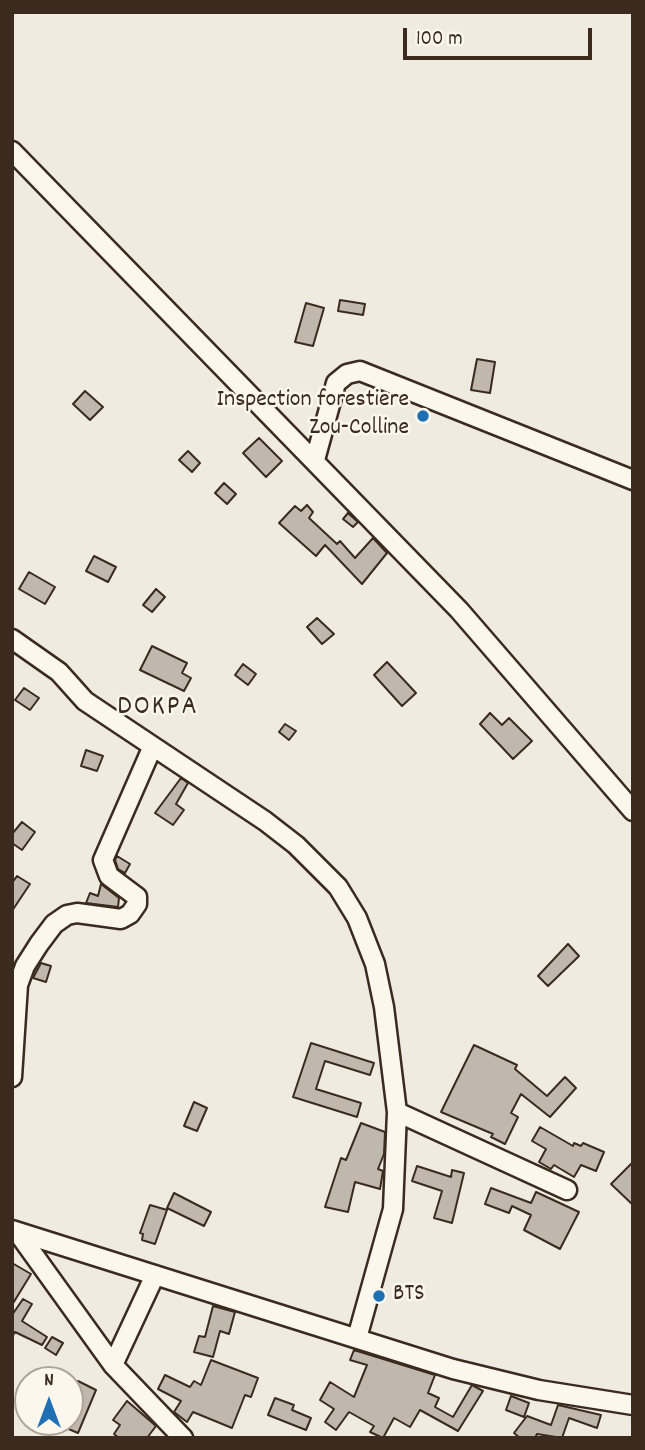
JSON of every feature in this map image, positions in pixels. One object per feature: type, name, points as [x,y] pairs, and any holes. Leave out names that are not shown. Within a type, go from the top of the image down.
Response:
[{"type":"street","points":[[12,151],[459,610],[633,811]]},
{"type":"street","points":[[315,460],[336,383],[347,374],[360,371],[633,480]]},
{"type":"street","points":[[12,639],[59,672],[85,701],[265,821],[318,866],[338,887],[357,918],[375,964],[384,1007],[397,1112],[393,1209],[357,1338]]},
{"type":"street","points":[[12,1077],[18,985],[25,966],[54,923],[67,915],[77,913],[121,919],[130,914],[137,904],[137,897],[109,876],[103,860],[152,748]]},
{"type":"street","points":[[397,1112],[567,1190]]},
{"type":"street","points":[[15,1231],[478,1375],[539,1390],[633,1405]]},
{"type":"street","points":[[15,1231],[113,1364],[183,1438]]},
{"type":"street","points":[[113,1364],[155,1275]]},
{"type":"building","points":[[340,300],[365,304],[363,315],[338,311]]},
{"type":"building","points":[[306,303],[324,308],[313,346],[295,342]]},
{"type":"building","points":[[477,359],[495,362],[490,393],[471,390]]},
{"type":"building","points":[[85,391],[103,407],[90,420],[73,404]]},
{"type":"building","points":[[259,438],[282,461],[266,477],[243,453]]},
{"type":"building","points":[[188,451],[200,463],[192,472],[179,460]]},
{"type":"building","points":[[224,483],[236,494],[227,504],[215,493]]},
{"type":"building","points":[[307,505],[313,512],[309,518],[337,544],[340,541],[355,558],[373,538],[387,553],[362,584],[325,545],[316,556],[279,523],[295,506],[301,511]]},
{"type":"building","points":[[348,513],[358,522],[353,527],[343,519]]},
{"type":"building","points":[[94,556],[116,567],[108,582],[86,571]]},
{"type":"building","points":[[29,572],[55,587],[45,604],[19,589]]},
{"type":"building","points":[[156,589],[165,597],[152,612],[143,605]]},
{"type":"building","points":[[317,618],[334,634],[322,644],[307,627]]},
{"type":"building","points":[[152,646],[187,663],[182,673],[191,678],[184,691],[140,670]]},
{"type":"building","points":[[387,662],[416,693],[402,706],[374,675]]},
{"type":"building","points":[[243,664],[256,674],[248,685],[235,675]]},
{"type":"building","points":[[24,688],[39,698],[30,710],[15,700]]},
{"type":"building","points":[[490,713],[502,725],[509,718],[532,741],[513,759],[480,724]]},
{"type":"building","points":[[285,724],[296,731],[289,740],[279,732]]},
{"type":"building","points":[[86,750],[103,756],[97,771],[81,766]]},
{"type":"building","points":[[181,778],[188,783],[176,804],[184,810],[173,825],[155,813]]},
{"type":"building","points":[[22,822],[35,832],[22,850],[12,843],[12,834]]},
{"type":"building","points":[[117,856],[130,864],[125,873],[118,869],[115,860]]},
{"type":"building","points":[[17,876],[30,884],[12,911],[12,883]]},
{"type":"building","points":[[101,884],[119,898],[118,907],[86,903],[90,893],[98,896]]},
{"type":"building","points":[[568,944],[579,956],[548,986],[538,976]]},
{"type":"building","points":[[41,963],[51,966],[46,982],[33,978]]},
{"type":"building","points":[[311,1043],[374,1063],[370,1075],[325,1061],[316,1089],[361,1103],[357,1117],[293,1097]]},
{"type":"building","points":[[474,1045],[517,1065],[515,1069],[547,1096],[565,1077],[576,1088],[550,1117],[521,1094],[511,1113],[518,1117],[505,1144],[491,1137],[493,1134],[441,1112]]},
{"type":"building","points":[[194,1102],[207,1108],[197,1131],[184,1126]]},
{"type":"building","points":[[361,1123],[385,1132],[384,1154],[378,1169],[383,1171],[380,1189],[355,1182],[348,1212],[325,1207],[341,1158],[346,1160]]},
{"type":"building","points":[[540,1127],[573,1146],[574,1143],[581,1146],[583,1143],[604,1152],[596,1171],[581,1165],[574,1177],[554,1165],[551,1169],[539,1162],[546,1149],[532,1141]]},
{"type":"building","points":[[633,1162],[633,1205],[611,1184]]},
{"type":"building","points":[[417,1166],[451,1177],[452,1170],[464,1173],[452,1223],[434,1218],[442,1191],[412,1181]]},
{"type":"building","points":[[491,1188],[531,1203],[536,1192],[579,1212],[560,1249],[524,1230],[531,1215],[512,1206],[509,1213],[485,1204]]},
{"type":"building","points":[[174,1193],[211,1212],[204,1226],[167,1208]]},
{"type":"building","points":[[150,1205],[167,1210],[155,1244],[142,1240],[143,1234],[140,1233]]},
{"type":"building","points":[[12,1263],[31,1274],[12,1305]]},
{"type":"building","points":[[23,1299],[32,1304],[22,1321],[47,1337],[42,1345],[15,1332],[12,1337],[12,1315]]},
{"type":"building","points":[[213,1306],[235,1312],[229,1334],[220,1331],[213,1357],[194,1352],[199,1336],[205,1337]]},
{"type":"building","points":[[52,1337],[63,1343],[56,1355],[45,1348]]},
{"type":"building","points":[[354,1350],[435,1375],[428,1393],[439,1398],[435,1407],[453,1417],[472,1385],[483,1391],[458,1431],[420,1410],[410,1427],[394,1418],[383,1438],[370,1432],[374,1426],[349,1412],[336,1430],[325,1422],[334,1409],[320,1400],[330,1382],[354,1397],[367,1365],[350,1360]]},
{"type":"building","points":[[211,1360],[258,1378],[251,1397],[245,1395],[232,1428],[193,1412],[187,1422],[174,1412],[181,1401],[158,1389],[165,1375],[190,1387],[194,1381],[201,1385]]},
{"type":"building","points":[[84,1384],[96,1390],[84,1419]]},
{"type":"building","points":[[511,1396],[529,1403],[524,1417],[506,1410]]},
{"type":"building","points":[[275,1398],[294,1405],[292,1410],[311,1418],[306,1430],[268,1415]]},
{"type":"building","points":[[127,1401],[156,1426],[147,1438],[119,1438],[114,1434],[120,1425],[113,1420]]},
{"type":"building","points":[[558,1405],[601,1415],[597,1428],[569,1418],[562,1438],[537,1434],[535,1438],[520,1438],[514,1433],[527,1416],[551,1425]]},
{"type":"place","name":"Inspection forestiere Zou-Colline","points":[[423,416]]},
{"type":"place","name":"BTS","points":[[379,1296]]},
{"type":"district","name":"DOKPA","points":[[158,709]]}]
